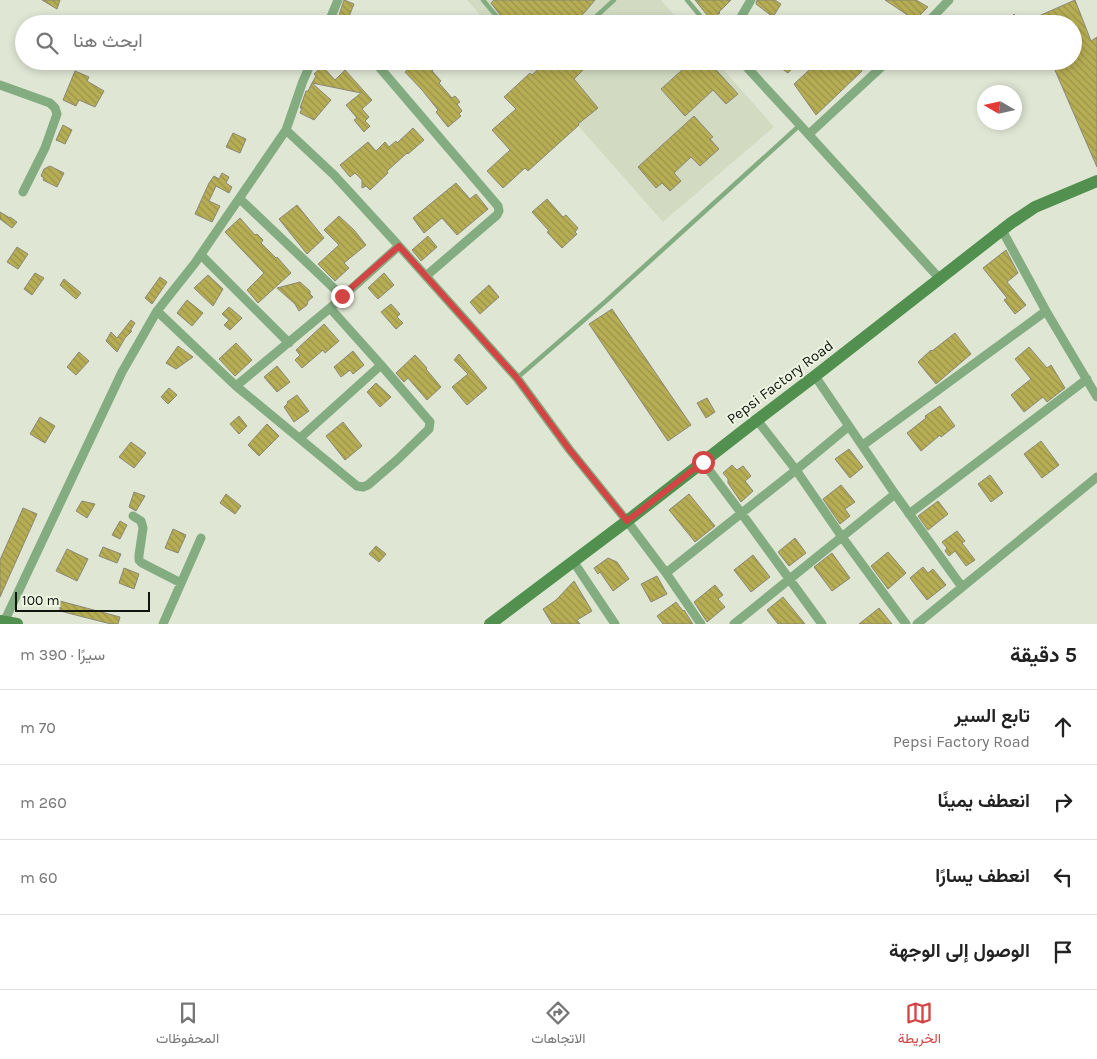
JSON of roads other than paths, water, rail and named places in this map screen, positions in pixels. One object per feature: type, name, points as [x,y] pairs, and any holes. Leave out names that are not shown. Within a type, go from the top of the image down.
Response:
[{"type":"main road","name":"Pepsi Factory Road","points":[[490,624],[627,521],[1002,230],[1035,207],[1097,182]]},
{"type":"main road","points":[[2,622],[17,624]]},
{"type":"street","points":[[333,15],[338,0]]},
{"type":"street","points":[[742,15],[751,0]]},
{"type":"street","points":[[935,15],[949,0]]},
{"type":"street","points":[[2,622],[122,372],[157,311],[201,255],[286,130],[308,70]]},
{"type":"street","points":[[382,70],[498,206],[497,216],[426,276]]},
{"type":"street","points":[[749,70],[940,279]]},
{"type":"street","points":[[809,134],[878,70]]},
{"type":"street","points":[[0,85],[50,103],[55,108],[56,114],[45,148],[23,192]]},
{"type":"street","points":[[286,130],[334,175],[517,378],[569,449],[666,573],[701,624]]},
{"type":"street","points":[[240,199],[342,296]]},
{"type":"street","points":[[1002,230],[1097,397]]},
{"type":"street","points":[[236,386],[330,308],[399,246]]},
{"type":"street","points":[[201,255],[289,343]]},
{"type":"street","points":[[157,311],[236,386],[357,486],[363,487],[368,485],[429,429],[430,422],[330,308]]},
{"type":"street","points":[[863,445],[1046,310]]},
{"type":"street","points":[[300,438],[381,365]]},
{"type":"street","points":[[815,376],[895,494],[962,586]]},
{"type":"street","points":[[909,514],[1087,379]]},
{"type":"street","points":[[757,420],[796,470],[842,537],[906,624]]},
{"type":"street","points":[[666,573],[850,426]]},
{"type":"street","points":[[703,462],[822,624]]},
{"type":"street","points":[[917,624],[1097,477]]},
{"type":"street","points":[[734,624],[895,494]]},
{"type":"street","points":[[133,516],[141,521],[143,528],[139,560],[142,564],[181,583]]},
{"type":"street","points":[[163,624],[200,538]]},
{"type":"street","points":[[574,561],[615,624]]},
{"type":"lane","points":[[482,0],[495,15]]},
{"type":"lane","points":[[598,15],[614,0]]},
{"type":"lane","points":[[687,0],[700,15]]},
{"type":"lane","points":[[517,378],[606,301],[800,125]]}]
